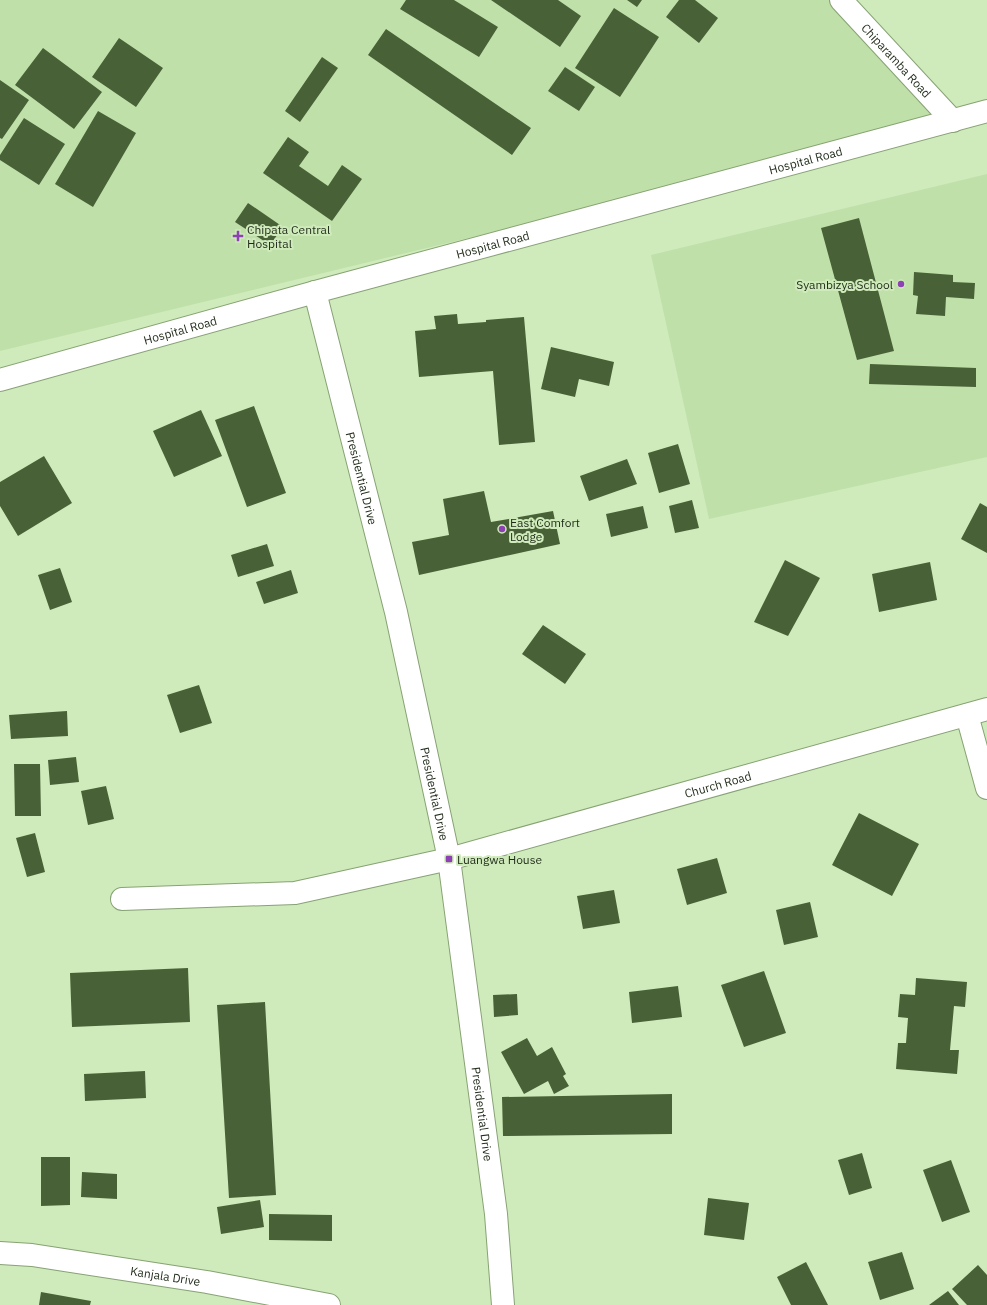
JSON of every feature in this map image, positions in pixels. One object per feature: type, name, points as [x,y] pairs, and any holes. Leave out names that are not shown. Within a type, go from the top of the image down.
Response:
[{"type":"street","name":"Chiparamba Road","points":[[840,0],[953,120]]},
{"type":"street","name":"Hospital Road","points":[[0,380],[314,292],[987,111]]},
{"type":"street","name":"Presidential Drive","points":[[314,292],[396,612],[449,859],[496,1214],[503,1305]]},
{"type":"street","name":"Church Road","points":[[122,899],[295,893],[449,859],[977,712]]},
{"type":"street","points":[[977,712],[987,788]]},
{"type":"street","name":"Kanjala Drive","points":[[0,1253],[32,1255],[199,1281],[329,1305]]},
{"type":"shaded area","name":"Chipata Central Hospital","points":[[0,0],[829,0],[953,121],[0,351]]},
{"type":"shaded area","points":[[987,174],[987,457],[709,519],[651,255]]},
{"type":"building","points":[[406,0],[454,0],[498,27],[479,57],[400,9]]},
{"type":"building","points":[[491,0],[558,0],[581,16],[560,47]]},
{"type":"building","points":[[627,0],[642,0],[637,7]]},
{"type":"building","points":[[679,0],[695,0],[718,18],[699,43],[666,17]]},
{"type":"building","points":[[614,8],[659,37],[620,97],[575,68]]},
{"type":"building","points":[[386,29],[531,128],[512,155],[368,55]]},
{"type":"building","points":[[119,38],[163,68],[136,107],[92,77]]},
{"type":"building","points":[[43,48],[102,92],[74,129],[15,85]]},
{"type":"building","points":[[322,57],[338,68],[300,122],[285,111]]},
{"type":"building","points":[[565,67],[595,87],[579,111],[548,91]]},
{"type":"building","points":[[0,80],[29,100],[2,139],[0,138]]},
{"type":"building","points":[[98,111],[136,133],[93,207],[55,184]]},
{"type":"building","points":[[24,118],[65,144],[39,185],[0,160],[0,155]]},
{"type":"building","points":[[288,137],[309,152],[299,166],[328,186],[342,165],[362,179],[332,221],[263,173]]},
{"type":"building","points":[[248,203],[283,227],[270,245],[235,222]]},
{"type":"building","points":[[859,218],[894,351],[857,360],[821,228]]},
{"type":"building","points":[[914,272],[953,275],[953,282],[975,283],[974,299],[946,297],[945,316],[916,314],[918,296],[913,295]]},
{"type":"building","points":[[457,314],[458,324],[524,317],[535,442],[499,445],[493,371],[419,377],[415,331],[436,329],[434,316]]},
{"type":"building","points":[[551,347],[614,362],[609,386],[579,379],[575,397],[541,389]]},
{"type":"building","points":[[870,364],[976,368],[976,387],[869,384]]},
{"type":"building","points":[[254,406],[286,493],[247,507],[215,420]]},
{"type":"building","points":[[201,410],[222,456],[174,477],[153,431]]},
{"type":"building","points":[[678,444],[690,484],[659,493],[648,453]]},
{"type":"building","points":[[44,456],[72,503],[18,536],[0,506],[0,482]]},
{"type":"building","points":[[627,459],[637,484],[589,501],[580,476]]},
{"type":"building","name":"East Comfort Lodge","points":[[484,491],[491,522],[553,511],[560,544],[419,575],[412,542],[449,535],[443,499]]},
{"type":"building","points":[[692,500],[699,528],[675,533],[669,506]]},
{"type":"building","points":[[980,503],[987,507],[987,553],[961,539]]},
{"type":"building","points":[[643,506],[648,528],[611,537],[606,514]]},
{"type":"building","points":[[267,544],[274,566],[238,577],[231,555]]},
{"type":"building","points":[[785,560],[820,578],[788,636],[754,622]]},
{"type":"building","points":[[930,562],[937,600],[879,612],[872,574]]},
{"type":"building","points":[[60,568],[72,602],[50,610],[38,575]]},
{"type":"building","points":[[291,570],[298,593],[264,604],[256,582]]},
{"type":"building","points":[[543,625],[586,654],[565,684],[522,654]]},
{"type":"building","points":[[199,685],[212,723],[180,733],[167,695]]},
{"type":"building","points":[[67,711],[68,736],[11,739],[9,715]]},
{"type":"building","points":[[76,757],[79,782],[50,785],[48,760]]},
{"type":"building","points":[[14,764],[40,764],[41,816],[15,816]]},
{"type":"building","points":[[106,786],[114,819],[88,825],[81,791]]},
{"type":"building","points":[[859,813],[919,844],[892,896],[832,865]]},
{"type":"building","points":[[35,833],[45,872],[27,877],[16,838]]},
{"type":"building","points":[[717,858],[727,893],[687,905],[677,869]]},
{"type":"building","points":[[614,890],[620,923],[583,929],[577,896]]},
{"type":"building","points":[[810,902],[818,937],[784,945],[776,910]]},
{"type":"building","points":[[188,968],[190,1022],[72,1027],[70,973]]},
{"type":"building","points":[[764,971],[786,1033],[744,1047],[721,985]]},
{"type":"building","points":[[916,978],[967,982],[965,1007],[954,1006],[950,1050],[959,1050],[957,1074],[896,1069],[898,1043],[906,1043],[908,1018],[898,1017],[900,994],[915,995]]},
{"type":"building","points":[[678,986],[682,1017],[632,1023],[629,992]]},
{"type":"building","points":[[517,994],[518,1015],[494,1017],[493,995]]},
{"type":"building","points":[[265,1002],[276,1195],[229,1198],[217,1005]]},
{"type":"building","points":[[527,1038],[537,1056],[552,1047],[566,1074],[563,1076],[569,1086],[554,1094],[548,1081],[524,1094],[501,1052]]},
{"type":"building","points":[[145,1071],[146,1098],[85,1101],[84,1074]]},
{"type":"building","points":[[672,1094],[672,1134],[503,1136],[502,1097]]},
{"type":"building","points":[[862,1153],[872,1188],[849,1195],[838,1160]]},
{"type":"building","points":[[41,1157],[70,1157],[70,1205],[41,1206]]},
{"type":"building","points":[[951,1160],[970,1212],[942,1222],[923,1170]]},
{"type":"building","points":[[82,1172],[117,1174],[117,1199],[81,1197]]},
{"type":"building","points":[[708,1198],[749,1203],[744,1240],[704,1235]]},
{"type":"building","points":[[260,1200],[264,1227],[221,1234],[217,1207]]},
{"type":"building","points":[[269,1214],[332,1215],[332,1241],[269,1240]]},
{"type":"building","points":[[902,1252],[914,1289],[880,1300],[868,1262]]},
{"type":"building","points":[[806,1262],[828,1305],[791,1305],[777,1277]]},
{"type":"building","points":[[978,1265],[987,1275],[987,1305],[967,1305],[952,1289]]},
{"type":"building","points":[[948,1291],[959,1305],[929,1305]]},
{"type":"building","points":[[41,1292],[91,1301],[90,1305],[39,1305]]},
{"type":"place","name":"Chipata Central Hospital","points":[[238,236]]},
{"type":"place","name":"Syambizya School","points":[[901,284]]},
{"type":"place","name":"East Comfort Lodge","points":[[502,529]]},
{"type":"place","name":"Luangwa House","points":[[449,859]]}]
